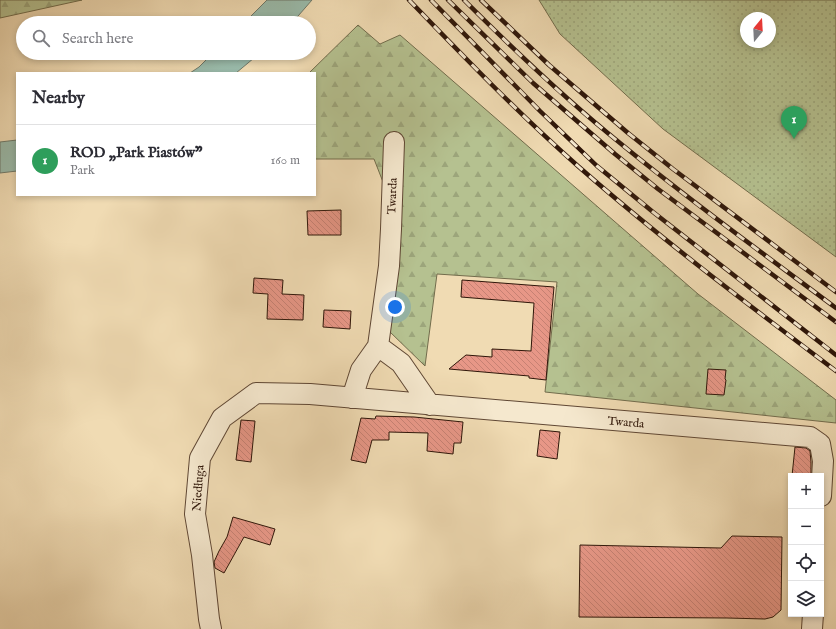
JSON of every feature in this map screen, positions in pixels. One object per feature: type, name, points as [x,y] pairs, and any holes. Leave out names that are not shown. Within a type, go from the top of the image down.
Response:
[{"type":"street","name":"Twarda","points":[[352,398],[361,370],[378,346],[389,259],[394,142]]},
{"type":"street","points":[[378,346],[401,363],[430,405]]},
{"type":"street","name":"Twarda","points":[[256,393],[310,394],[810,437],[820,444],[824,461],[823,473]]},
{"type":"street","name":"Niedługa","points":[[211,629],[202,555],[195,514],[200,458],[222,418],[256,393]]},
{"type":"street","points":[[812,629],[813,617]]},
{"type":"green space","points":[[0,0],[82,0],[0,18]]},
{"type":"green space","points":[[539,0],[836,0],[836,257],[663,129],[560,34]]},
{"type":"green space","points":[[358,25],[380,44],[400,35],[698,294],[836,400],[836,423],[545,392],[557,282],[437,274],[425,366],[389,331],[401,228],[374,159],[316,159],[316,72],[310,72]]},
{"type":"shaded area","points":[[267,0],[312,0],[298,16],[251,16]]},
{"type":"shaded area","points":[[206,60],[252,60],[237,72],[192,72]]},
{"type":"shaded area","points":[[16,140],[16,171],[0,173],[0,142]]},
{"type":"building","points":[[341,210],[341,235],[308,235],[307,211]]},
{"type":"building","points":[[254,278],[283,280],[282,294],[304,295],[303,320],[267,319],[268,294],[253,293]]},
{"type":"building","points":[[462,280],[554,287],[546,380],[529,378],[529,376],[449,369],[466,355],[492,357],[492,349],[531,351],[534,303],[461,297]]},
{"type":"building","points":[[324,310],[351,311],[350,329],[323,327]]},
{"type":"building","points":[[708,369],[726,370],[724,395],[706,394]]},
{"type":"building","points":[[376,416],[414,417],[463,422],[461,443],[454,443],[453,454],[427,451],[428,433],[389,432],[389,440],[372,440],[366,463],[351,460],[361,418],[375,419]]},
{"type":"building","points":[[241,420],[255,421],[251,462],[236,460]]},
{"type":"building","points":[[540,430],[560,432],[557,459],[537,456]]},
{"type":"building","points":[[795,447],[806,448],[810,451],[811,473],[792,473]]},
{"type":"building","points":[[233,517],[275,529],[270,545],[244,537],[224,573],[215,568],[214,562],[227,537]]},
{"type":"building","points":[[732,536],[782,537],[781,610],[773,617],[765,619],[579,617],[580,545],[721,548]]},
{"type":"railway","points":[[409,0],[513,106],[610,194],[673,246],[836,371]]},
{"type":"railway","points":[[431,0],[540,111],[597,166],[653,212],[836,355]]},
{"type":"railway","points":[[448,0],[533,83],[615,154],[658,189],[836,322]]},
{"type":"railway","points":[[464,0],[540,74],[646,165],[836,308]]},
{"type":"railway","points":[[481,0],[549,65],[628,133],[673,169],[836,292]]},
{"type":"place","name":"ROD „Park Piastów”","points":[[794,139]]}]
